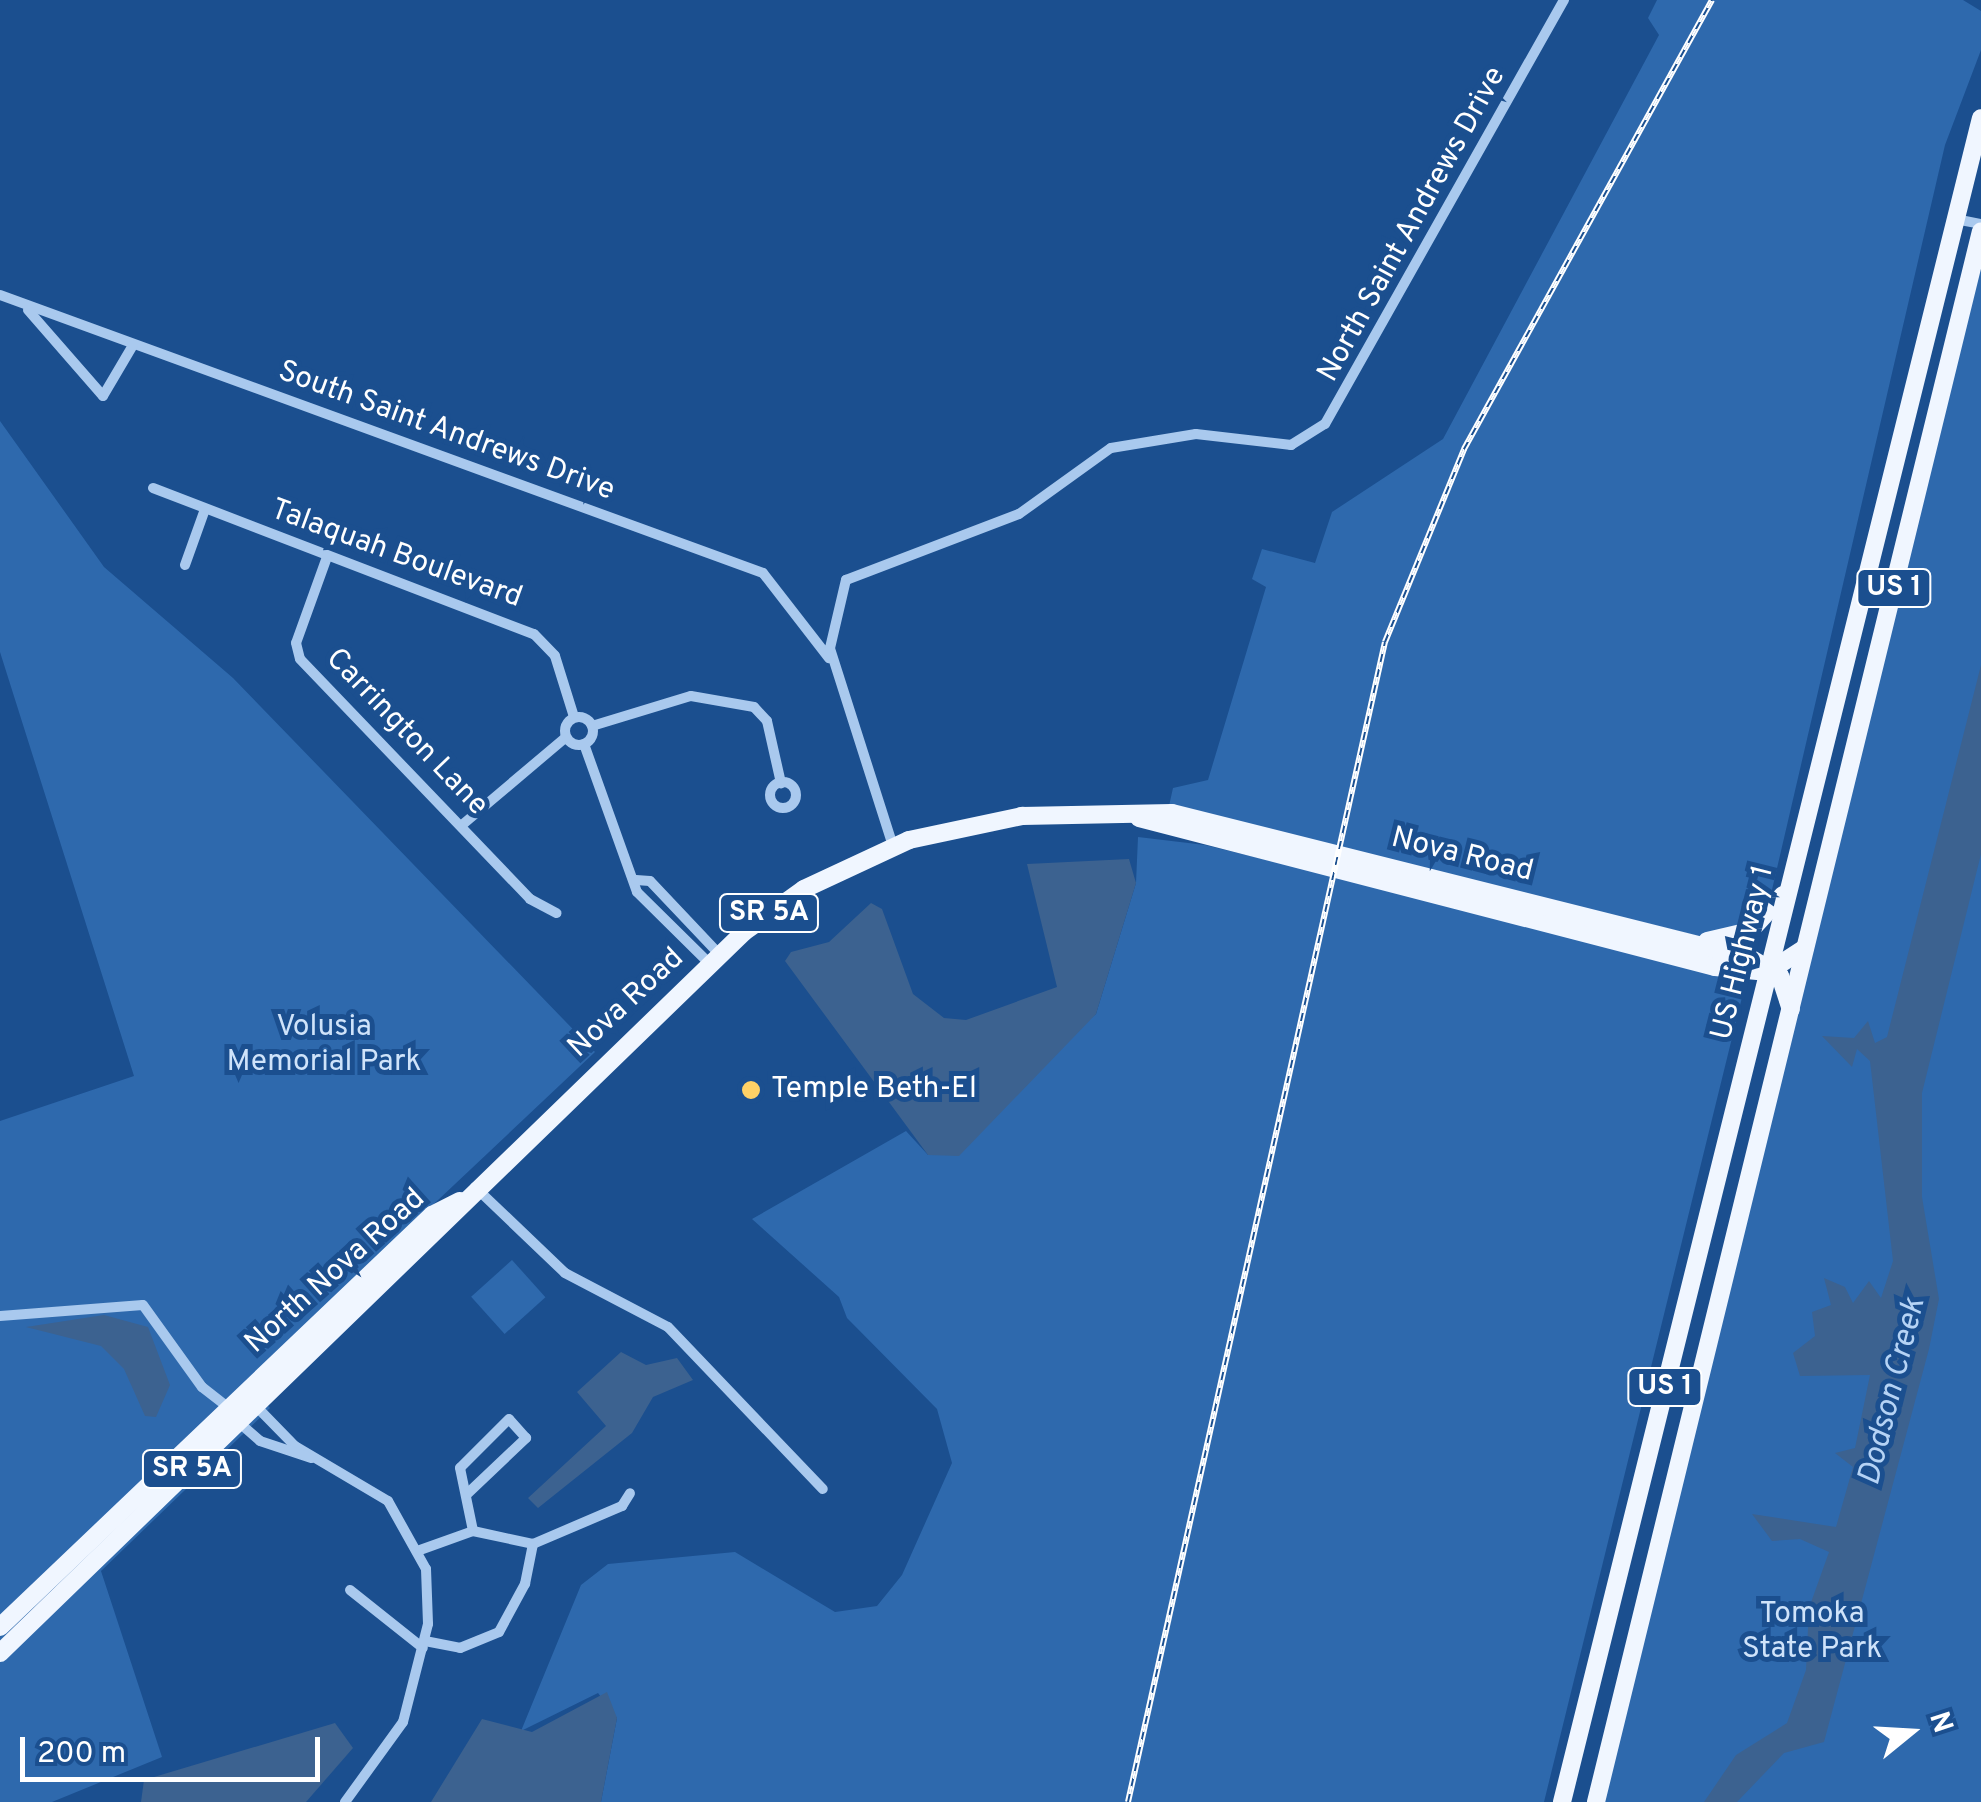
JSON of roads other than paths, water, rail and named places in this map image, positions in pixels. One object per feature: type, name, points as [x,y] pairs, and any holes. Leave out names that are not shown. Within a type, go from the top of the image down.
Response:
[{"type":"main road","name":"US Highway 1","points":[[1562,1802],[1981,118]]},
{"type":"main road","name":"US Highway 1","points":[[1596,1802],[1981,227]]},
{"type":"main road","name":"Nova Road","points":[[460,1201],[715,959],[804,889],[893,846],[1022,816],[1211,822],[1696,942],[1771,969]]},
{"type":"main road","name":"Nova Road","points":[[1138,818],[1716,967],[1771,969]]},
{"type":"main road","points":[[1696,942],[1750,931],[1789,887]]},
{"type":"main road","points":[[1791,1009],[1771,969],[1806,946]]},
{"type":"main road","name":"North Nova Road","points":[[0,1626],[101,1530],[251,1401],[432,1215],[460,1201]]},
{"type":"main road","name":"North Nova Road","points":[[0,1654],[98,1562],[232,1414]]},
{"type":"main road","points":[[98,1562],[101,1530]]},
{"type":"street","name":"North Saint Andrews Drive","points":[[836,667],[830,648],[846,580],[1018,514],[1111,448],[1196,434],[1290,445],[1325,424],[1564,0]]},
{"type":"street","points":[[1955,219],[1981,227]]},
{"type":"street","name":"South Saint Andrews Drive","points":[[0,295],[28,309],[763,573],[836,667]]},
{"type":"street","points":[[28,309],[103,396],[134,345]]},
{"type":"street","name":"Talaquah Boulevard","points":[[152,488],[534,634],[555,656],[574,718]]},
{"type":"street","points":[[186,565],[205,510]]},
{"type":"street","name":"Carrington Lane","points":[[327,558],[296,643],[300,659],[530,900],[556,913]]},
{"type":"street","points":[[836,667],[893,846]]},
{"type":"street","points":[[462,825],[566,737],[574,718],[592,726],[691,696],[754,707],[767,721],[781,783]]},
{"type":"street","points":[[592,726],[584,744],[636,880],[667,924],[715,959]]},
{"type":"street","points":[[566,737],[584,744]]},
{"type":"street","points":[[636,880],[650,881],[715,959]]},
{"type":"street","points":[[667,924],[679,912]]},
{"type":"street","points":[[474,1187],[565,1273],[668,1326],[824,1489]]},
{"type":"street","points":[[0,1316],[143,1305],[202,1387],[260,1441],[317,1459],[372,1487],[420,1550],[424,1645],[403,1722],[345,1802]]},
{"type":"street","points":[[251,1401],[317,1459]]},
{"type":"street","points":[[466,1494],[526,1438],[509,1419],[460,1468],[473,1530]]},
{"type":"street","points":[[420,1550],[473,1530],[532,1544],[622,1506],[630,1493]]},
{"type":"street","points":[[350,1590],[424,1645],[460,1648],[499,1632],[525,1584],[532,1544]]},
{"type":"water","name":"Dodson Creek","points":[[1981,665],[1981,854],[1922,1093],[1922,1197],[1939,1299],[1929,1349],[1824,1742],[1784,1753],[1737,1802],[1704,1802],[1736,1755],[1787,1723],[1806,1670],[1809,1608],[1829,1552],[1800,1539],[1772,1541],[1752,1514],[1836,1527],[1853,1467],[1835,1453],[1855,1448],[1870,1375],[1800,1376],[1793,1353],[1815,1336],[1812,1312],[1831,1305],[1824,1278],[1845,1287],[1853,1303],[1869,1281],[1881,1298],[1893,1261],[1870,1061],[1857,1049],[1852,1067],[1822,1036],[1854,1038],[1868,1021],[1875,1043],[1887,1037]]},
{"type":"water","points":[[1129,859],[1136,883],[1096,1014],[959,1156],[928,1155],[785,961],[791,952],[829,942],[871,903],[882,909],[913,994],[944,1018],[966,1020],[1057,987],[1027,864]]},
{"type":"water","points":[[104,1315],[148,1327],[170,1385],[156,1417],[145,1416],[124,1369],[101,1346],[26,1327]]},
{"type":"water","points":[[621,1352],[646,1365],[677,1358],[693,1380],[653,1397],[632,1433],[538,1508],[528,1498],[606,1426],[577,1392]]},
{"type":"water","points":[[607,1692],[617,1718],[601,1802],[431,1802],[482,1719],[532,1732]]},
{"type":"water","points":[[335,1723],[353,1748],[306,1802],[141,1802],[144,1780]]},
{"type":"railway","points":[[1128,1802],[1385,642],[1464,449],[1712,0]]},
{"type":"place","name":"Temple Beth-El","points":[[751,1090]]},
{"type":"park label","name":"Volusia Memorial Park","points":[[324,1045]]},
{"type":"park label","name":"Tomoka State Park","points":[[1812,1632]]}]
